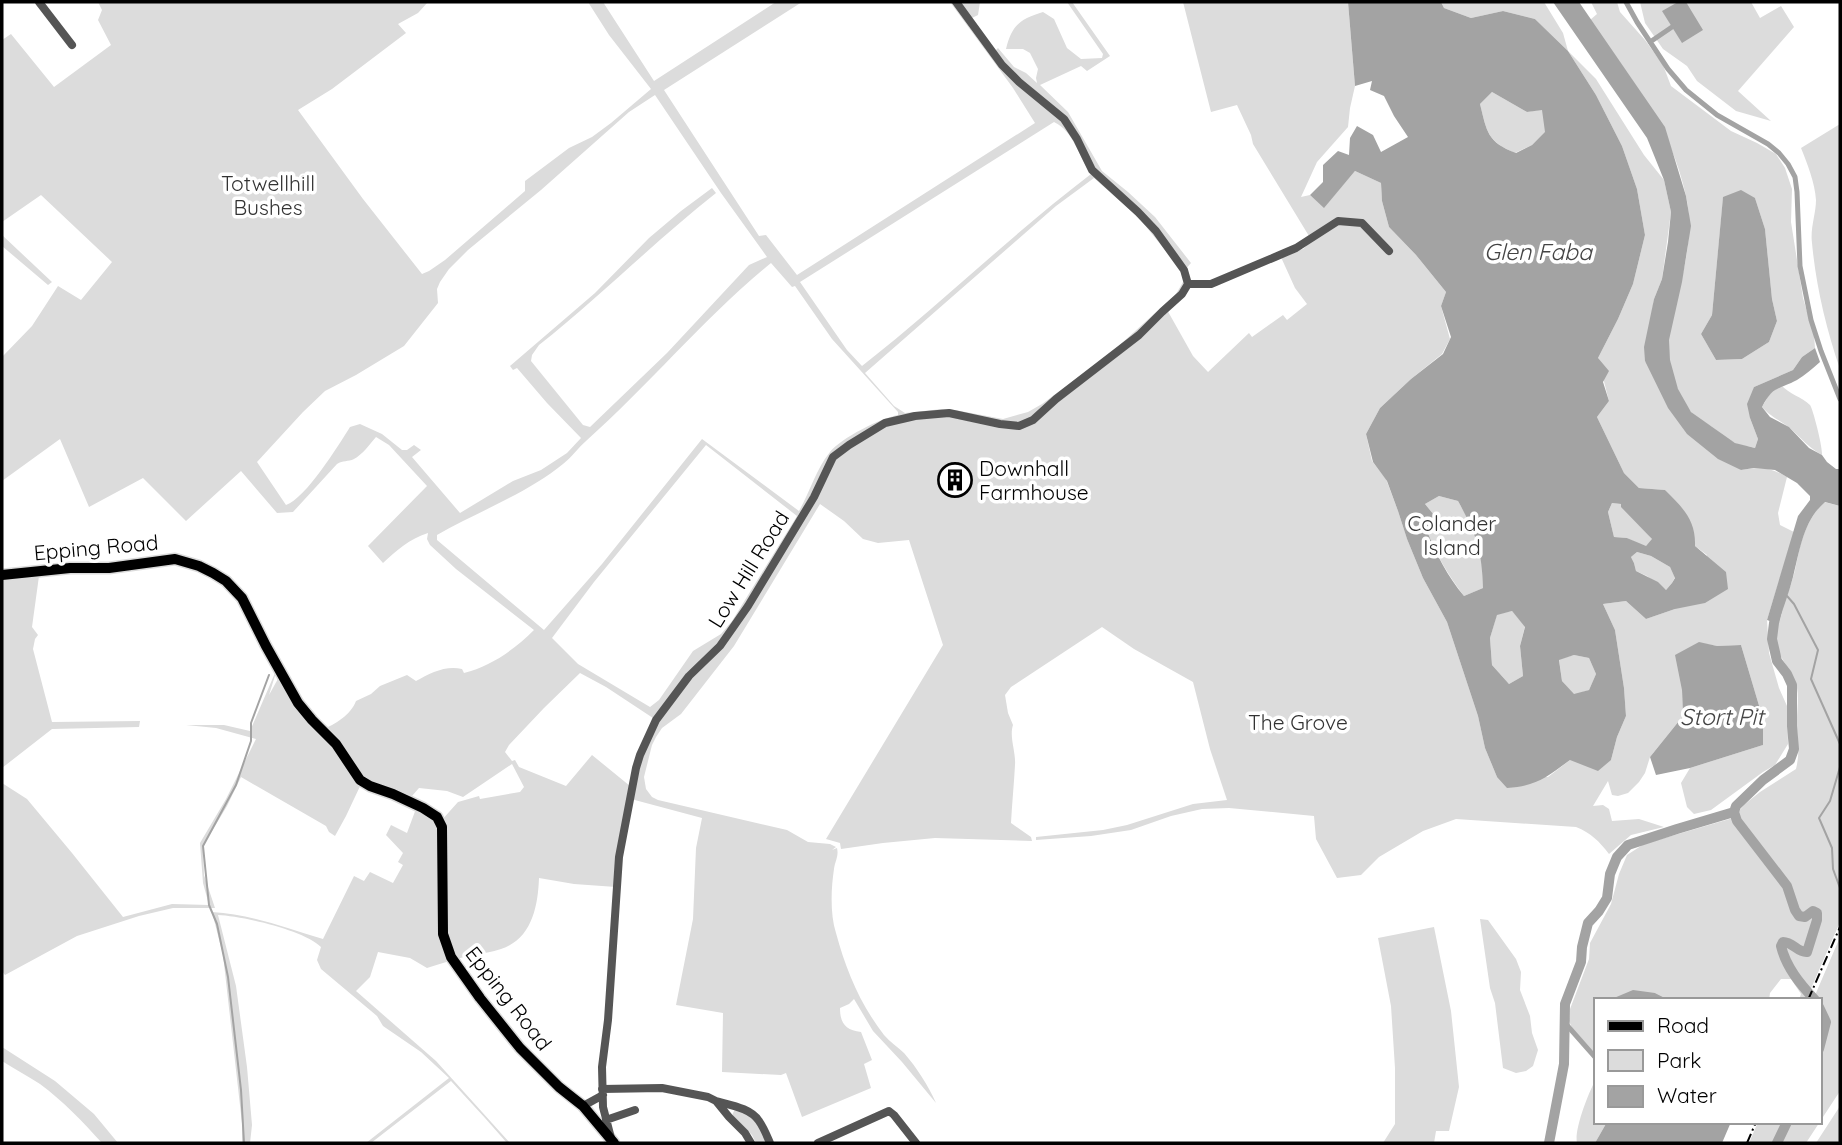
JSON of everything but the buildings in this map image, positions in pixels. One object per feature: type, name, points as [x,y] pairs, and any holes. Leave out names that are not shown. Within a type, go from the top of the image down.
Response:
[{"type":"main road","name":"Epping Road","points":[[2,575],[70,568],[109,568],[175,559],[199,566],[236,590],[249,609],[298,703],[336,744],[360,780],[423,808],[441,822],[443,934],[451,957],[520,1048],[559,1087],[583,1106],[613,1141]]},
{"type":"street","points":[[39,2],[72,45]]},
{"type":"street","points":[[956,2],[1002,65],[1064,119],[1092,170],[1156,231],[1184,271],[1188,284],[1211,284],[1296,248],[1338,221],[1362,223],[1389,251]]},
{"type":"street","name":"Low Hill Road","points":[[613,1141],[606,1121],[602,1092],[619,857],[640,755],[656,720],[689,676],[720,646],[748,606],[814,497],[834,457],[886,423],[915,416],[949,413],[1019,426],[1033,421],[1056,399],[1139,335],[1182,294],[1188,284]]},
{"type":"street","points":[[583,1106],[602,1092],[662,1088],[705,1096],[755,1116],[770,1143]]},
{"type":"street","points":[[716,1101],[751,1143]]},
{"type":"street","points":[[729,1117],[735,1107]]},
{"type":"street","points":[[606,1121],[635,1110]]},
{"type":"street","points":[[818,1143],[889,1111],[916,1143]]},
{"type":"green space","points":[[98,2],[428,2],[418,13],[398,24],[406,33],[332,89],[298,110],[422,274],[445,260],[525,191],[525,181],[569,148],[592,137],[651,89],[609,35],[588,2],[603,2],[654,81],[776,2],[802,2],[664,90],[759,236],[766,235],[797,275],[1035,123],[1013,88],[950,2],[980,2],[978,15],[972,18],[995,51],[998,48],[1014,67],[1037,83],[1038,69],[1030,53],[1023,49],[1006,49],[1018,24],[1035,15],[1043,12],[1054,19],[1067,48],[1081,59],[1102,58],[1103,54],[1067,2],[1072,2],[1110,56],[1087,71],[1081,66],[1040,85],[1068,112],[1102,171],[1155,217],[1191,263],[1184,271],[1188,284],[1166,308],[1193,356],[1208,372],[1249,333],[1252,337],[1283,315],[1287,320],[1307,304],[1295,288],[1280,255],[1303,249],[1312,241],[1253,144],[1237,105],[1211,112],[1183,2],[1348,2],[1355,86],[1348,127],[1317,162],[1301,197],[1310,195],[1324,207],[1355,171],[1381,183],[1382,201],[1389,227],[1446,292],[1441,306],[1450,339],[1442,354],[1380,408],[1366,434],[1372,461],[1386,479],[1423,578],[1447,622],[1478,716],[1485,748],[1497,777],[1548,777],[1570,760],[1611,760],[1626,716],[1615,630],[1603,604],[1626,601],[1646,619],[1675,609],[1707,555],[1695,546],[1665,490],[1639,488],[1624,473],[1597,417],[1609,401],[1598,358],[1633,284],[1645,235],[1637,189],[1622,146],[1596,95],[1568,51],[1596,79],[1644,155],[1664,180],[1671,212],[1662,279],[1654,299],[1645,361],[1741,470],[1765,469],[1787,477],[1778,513],[1780,525],[1794,532],[1767,620],[1769,653],[1787,706],[1788,744],[1775,765],[1711,810],[1694,814],[1687,807],[1681,783],[1690,768],[1763,745],[1763,719],[1741,645],[1717,646],[1699,643],[1682,690],[1683,716],[1650,757],[1645,773],[1628,793],[1612,795],[1608,781],[1593,806],[1603,805],[1609,809],[1612,821],[1639,819],[1664,827],[1631,835],[1609,854],[1594,838],[1576,827],[1456,819],[1423,831],[1379,857],[1361,875],[1337,878],[1316,839],[1314,816],[1229,808],[1202,809],[1131,830],[1036,840],[1036,837],[1127,825],[1193,804],[1227,800],[1210,749],[1193,682],[1134,649],[1102,627],[1011,687],[1005,695],[1013,725],[1015,760],[1011,823],[1031,837],[1032,841],[935,838],[841,849],[840,843],[826,839],[943,645],[909,540],[878,543],[863,539],[820,504],[734,646],[681,714],[662,728],[656,737],[644,777],[646,789],[658,800],[787,830],[808,842],[830,844],[836,847],[832,850],[837,848],[832,910],[834,926],[849,973],[875,1023],[904,1053],[926,1083],[936,1103],[873,1031],[854,999],[840,1008],[841,1018],[848,1028],[861,1032],[872,1060],[864,1064],[871,1088],[802,1117],[786,1073],[722,1072],[723,1013],[676,1005],[693,919],[696,848],[702,818],[631,799],[653,718],[580,673],[505,752],[519,767],[566,786],[592,755],[630,786],[616,887],[539,878],[537,900],[531,920],[520,938],[511,944],[498,950],[427,968],[410,958],[378,952],[370,977],[356,991],[436,1061],[510,1143],[507,1143],[451,1081],[371,1143],[366,1143],[449,1078],[421,1052],[383,1026],[377,1016],[321,969],[317,960],[321,947],[313,941],[272,925],[218,915],[236,986],[247,1067],[252,1125],[250,1143],[242,1143],[223,955],[212,912],[254,919],[323,939],[354,876],[364,881],[370,872],[393,883],[403,865],[398,862],[403,853],[386,835],[391,825],[407,833],[417,806],[362,782],[335,836],[326,826],[241,777],[203,846],[204,875],[215,908],[173,908],[139,916],[77,936],[5,975],[2,971],[2,783],[27,799],[123,917],[172,904],[209,905],[203,883],[200,843],[256,739],[216,728],[186,725],[224,725],[250,731],[278,666],[269,695],[279,677],[322,730],[342,718],[356,701],[380,686],[407,675],[416,681],[444,669],[462,669],[464,673],[474,670],[502,656],[534,630],[456,569],[430,545],[428,533],[398,549],[383,563],[368,546],[427,486],[389,445],[376,437],[357,457],[337,464],[293,512],[277,513],[241,471],[186,521],[143,478],[89,507],[60,439],[2,481],[2,357],[32,326],[58,286],[81,300],[112,262],[41,195],[2,222],[2,40],[11,34],[54,87],[111,45],[98,20],[102,10]],"holes":[[[655,95],[767,257],[749,265],[667,353],[590,427],[583,425],[531,361],[532,355],[539,345],[716,193],[712,188],[681,211],[649,238],[595,293],[510,366],[513,370],[517,368],[581,438],[567,453],[541,470],[513,481],[460,513],[412,457],[421,450],[414,445],[402,450],[382,434],[360,424],[350,427],[303,493],[286,505],[257,462],[325,391],[404,346],[438,303],[437,289],[449,269],[629,112]],[[1054,122],[1067,132],[1091,174],[862,366],[847,350],[800,282]],[[1094,178],[1139,218],[1182,271],[1183,282],[1176,294],[1112,352],[1028,412],[1003,419],[942,409],[905,413],[894,406],[865,373],[1056,206]],[[771,263],[792,287],[795,286],[832,339],[898,412],[898,415],[862,429],[835,447],[821,466],[799,511],[702,439],[602,564],[544,630],[437,540],[437,535],[518,493],[563,464]],[[706,445],[797,516],[732,621],[721,634],[693,651],[659,700],[650,707],[578,664],[552,638]],[[512,764],[524,787],[520,792],[480,799],[479,796],[458,802],[441,821],[412,796],[419,788],[447,791],[463,797]]]},
{"type":"green space","points":[[1441,2],[1544,2],[1563,33],[1568,51],[1535,19],[1503,11],[1471,18],[1444,8]]},
{"type":"green space","points":[[1591,2],[1617,2],[1620,12],[1663,65],[1671,86],[1731,131],[1776,154],[1785,168],[1792,189],[1791,222],[1803,298],[1815,348],[1802,357],[1793,370],[1754,387],[1750,418],[1758,439],[1755,448],[1732,441],[1695,416],[1677,387],[1671,366],[1669,337],[1687,250],[1689,214],[1686,196],[1679,170],[1660,124],[1590,20],[1597,14]],"holes":[[[1723,198],[1755,198],[1765,229],[1772,299],[1777,321],[1769,342],[1742,359],[1716,360],[1701,334],[1712,315]]]},
{"type":"green space","points":[[1640,2],[1751,2],[1760,18],[1781,6],[1794,27],[1738,91],[1771,121],[1736,111],[1697,81],[1687,66],[1663,49],[1645,23]]},
{"type":"green space","points":[[1492,92],[1527,112],[1543,109],[1546,132],[1532,145],[1515,153],[1493,140],[1480,104]]},
{"type":"green space","points":[[1840,124],[1840,369],[1816,275],[1812,237],[1815,194],[1801,148]]},
{"type":"green space","points":[[2,235],[52,282],[48,285],[2,246]]},
{"type":"green space","points":[[1781,385],[1810,405],[1822,455],[1762,407],[1769,395]]},
{"type":"green space","name":"Colander Island","points":[[1439,496],[1458,501],[1473,528],[1482,558],[1483,588],[1464,596],[1443,565],[1427,531],[1434,515],[1425,504]]},
{"type":"green space","points":[[1824,502],[1840,506],[1840,922],[1807,998],[1800,998],[1801,994],[1791,979],[1781,979],[1769,998],[1665,998],[1655,993],[1594,998],[1594,1052],[1572,1028],[1569,1021],[1570,1009],[1589,959],[1590,943],[1611,904],[1627,855],[1644,844],[1733,818],[1760,792],[1796,769],[1798,692],[1778,650],[1775,637],[1804,534]]},
{"type":"green space","points":[[1612,503],[1621,504],[1653,540],[1645,547],[1627,538],[1614,537],[1608,512]]},
{"type":"green space","points":[[1637,552],[1651,556],[1670,567],[1675,577],[1666,590],[1636,571],[1631,557]]},
{"type":"green space","points":[[39,576],[32,627],[38,635],[33,649],[52,722],[140,721],[139,727],[52,729],[2,768],[2,579]]},
{"type":"green space","points":[[1512,611],[1525,626],[1520,646],[1523,676],[1509,684],[1492,665],[1490,638],[1497,614]]},
{"type":"green space","points":[[1574,655],[1589,658],[1596,674],[1589,690],[1574,695],[1562,681],[1559,659]]},
{"type":"green space","points":[[1480,919],[1488,920],[1516,959],[1521,972],[1520,990],[1530,1016],[1538,1050],[1533,1066],[1526,1071],[1516,1073],[1503,1068]]},
{"type":"green space","points":[[1434,927],[1451,1011],[1459,1087],[1449,1131],[1436,1131],[1434,1143],[1383,1143],[1395,1124],[1395,1068],[1391,1006],[1378,938]]},
{"type":"green space","points":[[1840,937],[1840,1091],[1821,1120],[1821,998],[1814,998]]},
{"type":"green space","points":[[2,1047],[55,1081],[94,1114],[118,1143],[102,1143],[48,1091],[2,1061]]},
{"type":"green space","points":[[1594,1083],[1594,1124],[1606,1124],[1595,1143],[1577,1143],[1585,1103]]},
{"type":"green space","points":[[1840,1106],[1840,1143],[1816,1143]]},
{"type":"green space","points":[[735,1109],[750,1113],[770,1143],[756,1143],[752,1135],[732,1115]]},
{"type":"green space","points":[[1757,1124],[1818,1124],[1806,1143],[1749,1143]]},
{"type":"water","name":"Glen Faba","points":[[1348,2],[1441,2],[1444,8],[1471,18],[1503,11],[1535,19],[1568,51],[1596,95],[1622,146],[1637,189],[1645,235],[1633,284],[1598,358],[1609,371],[1603,382],[1609,401],[1597,417],[1624,473],[1639,488],[1665,490],[1683,509],[1691,522],[1695,546],[1726,572],[1728,589],[1705,603],[1646,619],[1626,601],[1603,604],[1615,630],[1626,716],[1611,760],[1598,771],[1570,760],[1548,776],[1526,785],[1507,788],[1497,777],[1485,748],[1478,716],[1447,622],[1423,578],[1387,481],[1373,462],[1366,434],[1380,408],[1443,354],[1451,337],[1441,306],[1446,292],[1389,227],[1382,201],[1381,183],[1355,171],[1324,208],[1310,195],[1323,182],[1323,165],[1338,151],[1349,155],[1350,138],[1357,126],[1373,135],[1381,152],[1408,137],[1384,96],[1370,90],[1372,81],[1355,86]],"holes":[[[1492,92],[1527,112],[1542,110],[1545,132],[1532,145],[1516,153],[1506,149],[1490,135],[1480,104]],[[1439,496],[1458,501],[1477,542],[1483,588],[1464,596],[1453,581],[1438,557],[1427,531],[1434,515],[1425,504]],[[1612,503],[1621,504],[1652,539],[1646,546],[1627,538],[1614,537],[1608,512]],[[1637,552],[1651,556],[1670,567],[1675,578],[1666,590],[1658,582],[1636,571],[1631,557]],[[1512,611],[1525,627],[1520,646],[1523,676],[1509,684],[1492,665],[1490,638],[1497,615]],[[1574,655],[1589,658],[1596,674],[1589,690],[1574,694],[1562,681],[1559,660]]]},
{"type":"water","points":[[1553,2],[1579,2],[1665,127],[1686,196],[1691,226],[1669,340],[1670,360],[1678,389],[1691,412],[1735,443],[1755,448],[1758,439],[1747,404],[1754,387],[1793,370],[1802,357],[1815,348],[1820,362],[1797,380],[1773,392],[1762,407],[1770,417],[1789,427],[1809,448],[1822,455],[1836,469],[1840,469],[1840,506],[1825,502],[1807,527],[1778,624],[1767,620],[1798,516],[1810,496],[1797,483],[1775,470],[1741,470],[1718,459],[1687,434],[1668,408],[1645,361],[1644,347],[1654,299],[1662,279],[1668,242],[1671,212],[1664,180],[1647,138]]},
{"type":"water","points":[[1678,2],[1686,2],[1703,30],[1682,43],[1662,11]]},
{"type":"water","points":[[1741,190],[1755,198],[1765,229],[1772,299],[1777,321],[1769,342],[1742,359],[1716,360],[1701,334],[1712,315],[1723,197]]},
{"type":"water","name":"Stort Pit","points":[[1699,642],[1717,646],[1741,645],[1763,719],[1763,745],[1690,768],[1656,775],[1650,757],[1683,716],[1682,690],[1675,655]]},
{"type":"water","points":[[1633,990],[1655,993],[1665,998],[1614,998]]},
{"type":"water","points":[[1606,1124],[1730,1124],[1722,1143],[1595,1143]]},
{"type":"waterway","points":[[1626,2],[1668,69],[1686,90],[1717,115],[1768,144],[1788,164],[1795,177],[1800,266],[1811,320],[1840,399]]},
{"type":"waterway","points":[[1650,42],[1672,27]]},
{"type":"waterway","points":[[1787,596],[1818,650],[1811,679],[1840,744]]},
{"type":"waterway","points":[[1549,1143],[1564,1064],[1565,1004],[1581,962],[1588,923],[1607,898],[1610,874],[1617,857],[1628,845],[1734,812],[1736,806],[1763,780],[1790,760],[1794,749],[1792,685],[1777,661],[1772,639],[1777,610]]},
{"type":"waterway","points":[[244,1143],[228,977],[217,924],[209,905],[203,846],[236,785],[251,741],[251,723],[269,675]]},
{"type":"waterway","points":[[1840,767],[1830,801],[1819,818],[1832,848],[1833,869],[1840,888]]},
{"type":"waterway","points":[[1734,812],[1737,821],[1787,886],[1799,916],[1805,917],[1813,911],[1817,913],[1807,952],[1787,942],[1783,942],[1781,946],[1794,975],[1813,998]]},
{"type":"waterway","points":[[1821,1011],[1826,1022],[1821,1041]]},
{"type":"waterway","points":[[1565,1023],[1594,1056]]},
{"type":"waterway","points":[[1777,1143],[1786,1124]]},
{"type":"railway","points":[[1809,998],[1840,927]]},
{"type":"railway","points":[[1747,1143],[1755,1124]]},
{"type":"place","name":"Downhall Farmhouse","points":[[955,480]]},
{"type":"park label","name":"Totwellhill Bushes","points":[[268,195]]},
{"type":"park label","name":"The Grove","points":[[1298,722]]}]
